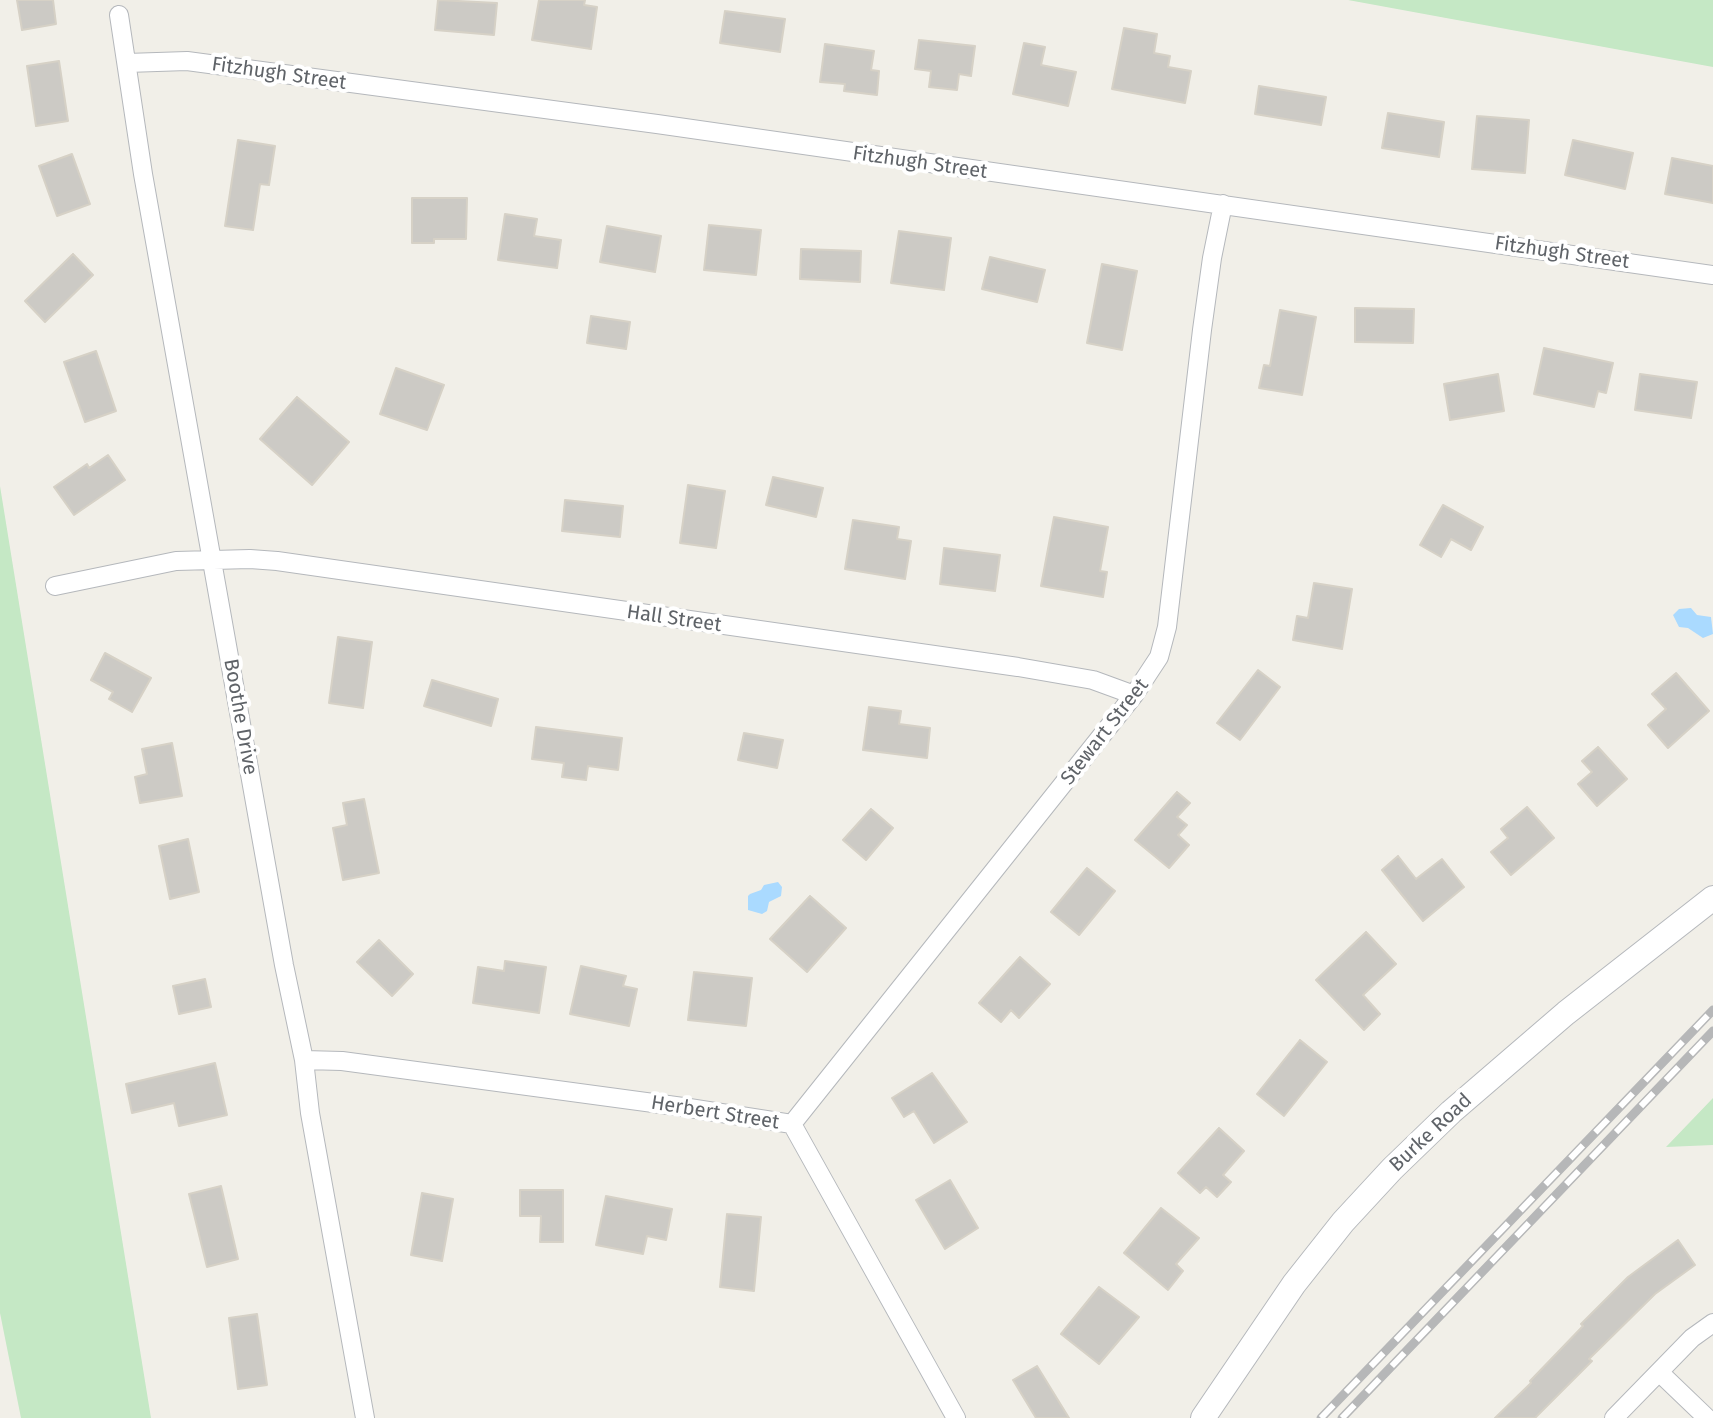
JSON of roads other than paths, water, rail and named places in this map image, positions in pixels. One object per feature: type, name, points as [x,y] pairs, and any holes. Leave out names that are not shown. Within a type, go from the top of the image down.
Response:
[{"type":"street","name":"Boothe Drive","points":[[119,15],[143,174],[284,965],[304,1060],[310,1113],[365,1418]]},
{"type":"street","name":"Fitzhugh Street","points":[[127,63],[187,61],[657,124],[1713,275]]},
{"type":"street","name":"Stewart Street","points":[[792,1124],[1148,678],[1159,657],[1167,627],[1202,330],[1223,204]]},
{"type":"street","name":"Hall Street","points":[[55,586],[165,563],[250,559],[277,561],[1018,667],[1093,680],[1134,695]]},
{"type":"street","name":"Burke Road","points":[[1203,1418],[1294,1284],[1343,1222],[1392,1169],[1451,1112],[1566,1013],[1713,898]]},
{"type":"street","name":"Herbert Street","points":[[304,1060],[342,1061],[792,1124],[956,1418]]},
{"type":"street","points":[[1614,1418],[1692,1338],[1713,1323]]},
{"type":"street","points":[[1659,1372],[1707,1418]]},
{"type":"water","points":[[1691,608],[1697,615],[1711,617],[1713,634],[1703,638],[1688,628],[1679,627],[1673,615],[1679,609]]},
{"type":"water","points":[[778,882],[782,887],[781,896],[769,902],[767,911],[762,914],[748,910],[750,894],[761,890],[764,885]]},
{"type":"railway","points":[[1321,1418],[1713,1010]]},
{"type":"railway","points":[[1342,1418],[1713,1031]]}]
